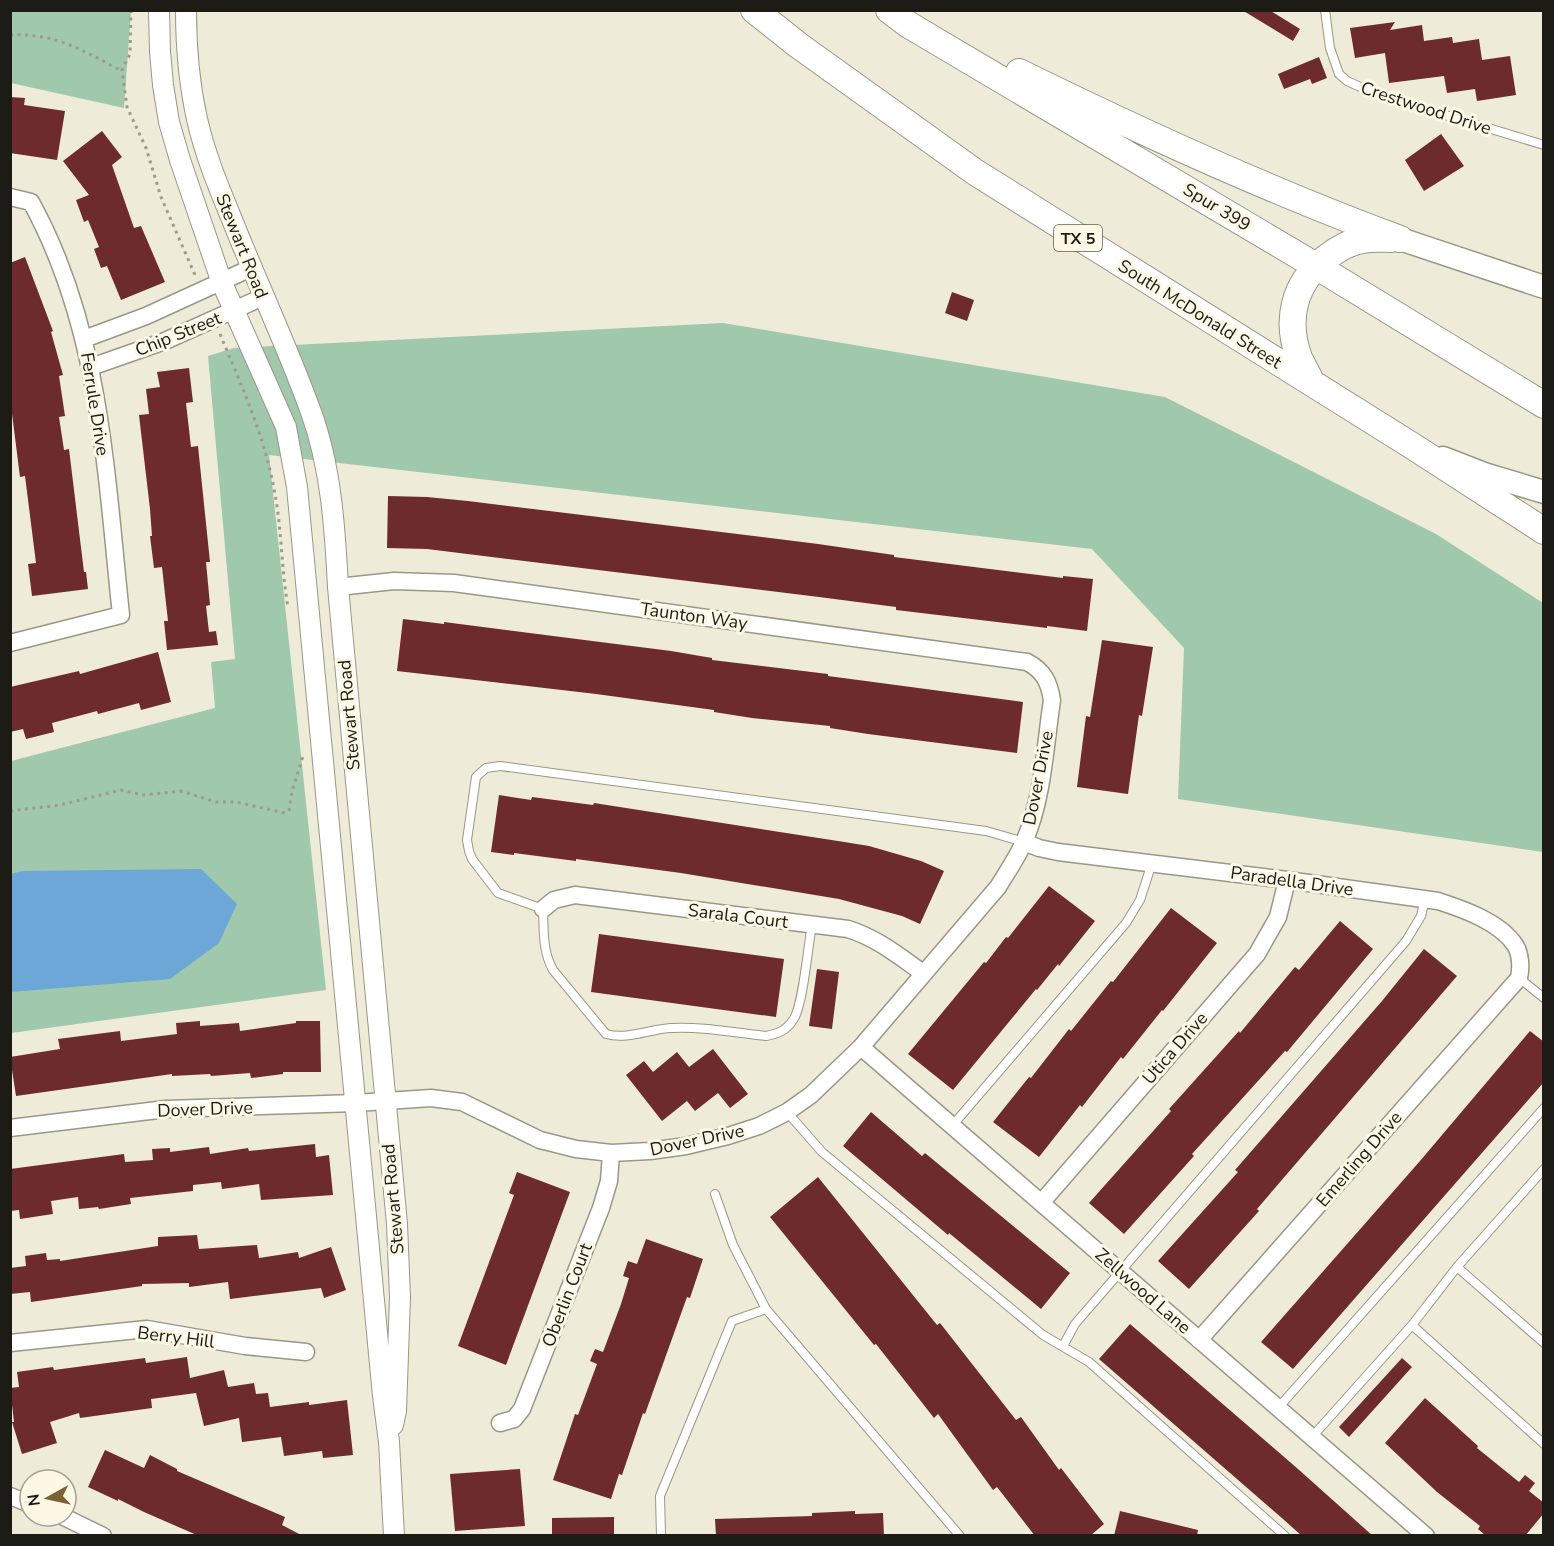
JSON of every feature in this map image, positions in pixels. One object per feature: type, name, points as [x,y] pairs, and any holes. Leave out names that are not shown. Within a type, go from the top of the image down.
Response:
[{"type":"main road","name":"South McDonald Street","points":[[754,10],[798,45],[975,172],[1414,447]]},
{"type":"main road","name":"Spur 399","points":[[889,10],[909,25],[1316,266],[1544,405]]},
{"type":"main road","points":[[901,10],[1112,118],[1240,175],[1400,239],[1544,288]]},
{"type":"main road","points":[[1312,383],[1299,357],[1293,319],[1300,285],[1316,266],[1334,251],[1349,244],[1363,240],[1400,239]]},
{"type":"main road","points":[[1414,447],[1544,531]]},
{"type":"main road","name":"TX 5","points":[[1414,447],[1484,474],[1544,492]]},
{"type":"street","name":"Stewart Road","points":[[159,10],[160,52],[170,122],[180,160],[233,311],[286,427],[297,487],[383,1396],[390,1442],[394,1536]]},
{"type":"street","name":"Stewart Road","points":[[186,10],[191,89],[203,144],[209,164],[311,413],[322,453],[335,534],[384,1100],[397,1224],[400,1297],[396,1411],[390,1442]]},
{"type":"street","name":"Ferrule Drive","points":[[10,197],[31,202],[50,242],[73,302],[84,339],[101,431],[121,615],[10,644]]},
{"type":"street","name":"Chip Street","points":[[84,339],[146,316],[251,268]]},
{"type":"street","name":"Chip Street","points":[[91,367],[165,341],[263,297]]},
{"type":"street","name":"Taunton Way","points":[[338,587],[394,582],[454,583],[1028,662],[1045,675]]},
{"type":"street","name":"Dover Drive","points":[[10,1128],[166,1109],[356,1103],[431,1098],[462,1102],[540,1140],[557,1145],[611,1153],[686,1146],[759,1126],[787,1112],[811,1095],[861,1047],[998,887],[1012,866],[1024,842],[1036,805],[1052,700],[1045,675]]},
{"type":"street","name":"Paradella Drive","points":[[1024,842],[1048,850],[1425,899],[1460,908],[1495,926],[1515,945],[1520,961],[1519,978]]},
{"type":"street","name":"Utica Drive","points":[[1041,1203],[1257,954],[1278,917],[1287,880]]},
{"type":"street","name":"Sarala Court","points":[[543,909],[554,900],[575,895],[860,933],[884,945],[923,974]]},
{"type":"street","name":"Emerling Drive","points":[[1200,1340],[1519,978]]},
{"type":"street","name":"Zellwood Lane","points":[[861,1047],[1426,1536]]},
{"type":"street","name":"Oberlin Court","points":[[500,1424],[514,1419],[522,1409],[601,1208],[609,1181],[611,1153]]},
{"type":"street","name":"Berry Hill","points":[[10,1343],[147,1329],[245,1346],[306,1352]]},
{"type":"street","points":[[78,1524],[103,1536]]},
{"type":"lane","name":"Crestwood Drive","points":[[1325,10],[1330,48],[1339,74],[1347,81],[1376,94],[1544,145]]},
{"type":"lane","points":[[812,925],[797,1012],[786,1029],[777,1034],[766,1036],[694,1028],[672,1028],[615,1037],[606,1035],[553,970],[545,949],[543,909],[498,893],[471,860],[467,840],[476,777],[486,768],[500,766],[986,831],[1024,842]]},
{"type":"lane","points":[[952,1126],[1126,923],[1140,900],[1152,863]]},
{"type":"lane","points":[[1063,1346],[1075,1324],[1406,941],[1421,915],[1425,899]]},
{"type":"lane","points":[[1519,978],[1544,998]]},
{"type":"lane","points":[[1278,1408],[1544,1108]]},
{"type":"lane","points":[[787,1112],[822,1152],[1043,1335],[1089,1362],[1285,1536]]},
{"type":"lane","points":[[1312,1437],[1412,1325],[1457,1267],[1544,1168]]},
{"type":"lane","points":[[715,1194],[733,1245],[766,1309],[960,1536]]},
{"type":"lane","points":[[1457,1267],[1544,1343]]},
{"type":"lane","points":[[661,1536],[660,1497],[732,1321],[766,1309]]},
{"type":"lane","points":[[1412,1325],[1544,1444]]},
{"type":"path","points":[[131,10],[130,54],[122,70],[127,107],[146,148],[161,197],[196,275]]},
{"type":"path","points":[[10,35],[37,36],[64,41],[122,70]]},
{"type":"path","points":[[220,334],[260,432],[266,453],[275,491],[288,608],[292,614]]},
{"type":"path","points":[[10,811],[60,806],[122,790],[144,795],[181,791],[216,802],[236,802],[285,813],[289,810],[293,788],[306,748]]},
{"type":"green space","points":[[11,10],[131,11],[124,108],[11,83]]},
{"type":"green space","points":[[723,323],[1165,397],[1436,534],[1543,603],[1543,852],[1178,799],[1184,648],[1092,549],[269,455],[326,990],[11,1033],[11,761],[215,708],[211,662],[235,659],[208,356],[234,348]]},
{"type":"water","points":[[201,869],[237,904],[219,943],[170,979],[11,992],[11,874],[22,871]]},
{"type":"building","points":[[1242,10],[1269,10],[1300,29],[1293,41]]},
{"type":"building","points":[[1395,22],[1390,30],[1422,25],[1424,41],[1452,37],[1453,43],[1479,39],[1482,60],[1510,56],[1516,95],[1477,101],[1475,89],[1447,93],[1444,76],[1389,83],[1385,53],[1355,58],[1350,28]]},
{"type":"building","points":[[1319,57],[1327,78],[1312,84],[1310,79],[1284,89],[1278,74]]},
{"type":"building","points":[[10,97],[25,98],[24,105],[65,111],[57,160],[10,153]]},
{"type":"building","points":[[102,131],[122,157],[112,165],[134,228],[141,226],[165,282],[121,300],[107,266],[101,268],[94,249],[99,247],[88,220],[84,222],[76,200],[89,195],[63,161]]},
{"type":"building","points":[[1441,134],[1464,166],[1424,191],[1405,160]]},
{"type":"building","points":[[25,257],[53,331],[51,332],[63,375],[59,376],[65,416],[59,417],[64,450],[69,449],[88,589],[32,596],[28,564],[36,563],[25,476],[20,477],[10,398],[10,263]]},
{"type":"building","points":[[952,292],[974,300],[967,321],[945,313]]},
{"type":"building","points":[[189,368],[193,402],[186,403],[191,447],[198,446],[210,562],[206,562],[210,605],[206,606],[209,632],[216,631],[218,645],[167,650],[164,621],[168,621],[162,567],[154,568],[139,415],[149,414],[146,389],[160,387],[157,372]]},
{"type":"building","points":[[388,496],[468,501],[818,544],[894,555],[894,557],[1063,578],[1063,576],[1093,579],[1087,631],[896,610],[896,607],[427,549],[387,548]]},
{"type":"building","points":[[403,619],[444,624],[444,622],[671,651],[712,658],[712,660],[1023,702],[1017,753],[868,734],[830,728],[830,726],[752,718],[714,712],[714,710],[596,694],[397,671]]},
{"type":"building","points":[[1102,640],[1153,647],[1142,716],[1139,715],[1128,794],[1077,787],[1086,716],[1090,717]]},
{"type":"building","points":[[158,652],[171,702],[141,710],[139,703],[98,714],[97,711],[52,723],[54,732],[26,739],[23,729],[10,732],[10,687],[79,671],[80,674]]},
{"type":"building","points":[[499,795],[531,800],[532,797],[593,805],[594,803],[869,846],[921,861],[944,871],[920,924],[902,916],[839,899],[681,873],[576,859],[576,861],[491,852]]},
{"type":"building","points":[[1049,886],[1095,921],[953,1090],[908,1054],[984,962],[986,963],[1006,937],[1008,938]]},
{"type":"building","points":[[1171,908],[1217,943],[1163,1011],[1123,1059],[1121,1057],[1082,1107],[1080,1105],[1039,1157],[993,1122],[1069,1029],[1071,1031],[1111,981],[1113,982]]},
{"type":"building","points":[[1340,921],[1373,949],[1287,1052],[1285,1051],[1192,1154],[1194,1156],[1124,1234],[1089,1203],[1171,1111],[1169,1109],[1239,1031],[1240,1033],[1295,967],[1299,970]]},
{"type":"building","points":[[599,934],[784,959],[776,1017],[591,992]]},
{"type":"building","points":[[1424,949],[1457,976],[1257,1209],[1259,1211],[1189,1289],[1158,1261],[1238,1172],[1235,1170],[1382,1001]]},
{"type":"building","points":[[817,969],[839,972],[832,1029],[809,1026]]},
{"type":"building","points":[[200,1021],[200,1026],[239,1023],[240,1031],[296,1023],[296,1021],[320,1021],[321,1072],[283,1072],[283,1074],[251,1078],[250,1073],[211,1076],[210,1074],[172,1076],[172,1074],[16,1096],[10,1057],[60,1049],[58,1039],[120,1031],[121,1041],[177,1034],[176,1023]]},
{"type":"building","points":[[1530,1031],[1544,1042],[1544,1082],[1293,1369],[1261,1342],[1420,1161]]},
{"type":"building","points":[[713,1049],[748,1094],[730,1108],[718,1093],[695,1111],[687,1101],[662,1121],[626,1075],[644,1061],[653,1072],[677,1052],[689,1067]]},
{"type":"building","points":[[871,1112],[922,1156],[925,1153],[1070,1273],[1041,1309],[949,1233],[948,1235],[843,1146]]},
{"type":"building","points":[[315,1144],[316,1157],[329,1155],[333,1195],[261,1200],[259,1184],[222,1189],[221,1182],[193,1185],[193,1191],[130,1198],[131,1204],[99,1209],[98,1207],[79,1209],[78,1197],[51,1201],[53,1214],[20,1219],[19,1210],[10,1211],[10,1169],[124,1154],[125,1162],[153,1160],[152,1149],[170,1148],[170,1152],[209,1147],[210,1154],[248,1148],[249,1151]]},
{"type":"building","points":[[517,1172],[570,1192],[506,1365],[458,1346],[514,1195],[509,1193]]},
{"type":"building","points":[[818,1177],[937,1325],[940,1323],[1016,1420],[1021,1417],[1059,1470],[1061,1468],[1104,1524],[1090,1536],[1035,1536],[997,1487],[993,1490],[938,1414],[934,1418],[876,1344],[874,1345],[770,1217]]},
{"type":"building","points":[[197,1235],[199,1249],[257,1245],[259,1258],[298,1252],[299,1258],[331,1247],[346,1290],[324,1298],[321,1288],[230,1299],[228,1282],[189,1287],[189,1283],[142,1284],[142,1286],[31,1302],[30,1292],[10,1294],[10,1268],[26,1266],[25,1256],[46,1253],[47,1260],[60,1259],[60,1261],[158,1246],[158,1237]]},
{"type":"building","points":[[646,1239],[703,1259],[690,1298],[687,1297],[645,1414],[643,1413],[622,1475],[619,1474],[611,1499],[553,1480],[575,1414],[578,1415],[597,1364],[590,1361],[595,1349],[603,1352],[621,1304],[629,1278],[623,1276],[628,1261],[637,1264]]},
{"type":"building","points":[[1130,1324],[1373,1536],[1302,1536],[1099,1359]]},
{"type":"building","points":[[187,1357],[190,1378],[224,1370],[228,1387],[254,1383],[256,1394],[268,1393],[270,1407],[347,1400],[353,1455],[323,1458],[322,1451],[284,1456],[281,1437],[242,1442],[239,1418],[204,1426],[196,1393],[151,1399],[152,1408],[80,1418],[79,1413],[50,1422],[57,1443],[22,1454],[12,1422],[14,1422],[10,1388],[19,1387],[17,1372],[53,1367],[54,1370],[145,1358],[146,1363]]},
{"type":"building","points":[[1402,1358],[1412,1367],[1349,1437],[1339,1427]]},
{"type":"building","points":[[1425,1398],[1478,1446],[1477,1448],[1519,1482],[1525,1475],[1535,1483],[1529,1491],[1544,1503],[1544,1513],[1525,1536],[1486,1536],[1478,1529],[1480,1526],[1437,1492],[1385,1443]]},
{"type":"building","points":[[105,1450],[144,1468],[150,1455],[177,1471],[285,1517],[282,1525],[303,1536],[199,1536],[118,1499],[118,1501],[88,1487]]},
{"type":"building","points":[[520,1469],[525,1526],[455,1531],[450,1474]]},
{"type":"building","points":[[855,1511],[855,1514],[883,1513],[884,1536],[716,1536],[715,1519],[812,1516],[812,1513]]},
{"type":"building","points":[[1120,1511],[1198,1530],[1197,1536],[1114,1536]]},
{"type":"building","points":[[614,1517],[614,1536],[552,1536],[552,1518]]}]
